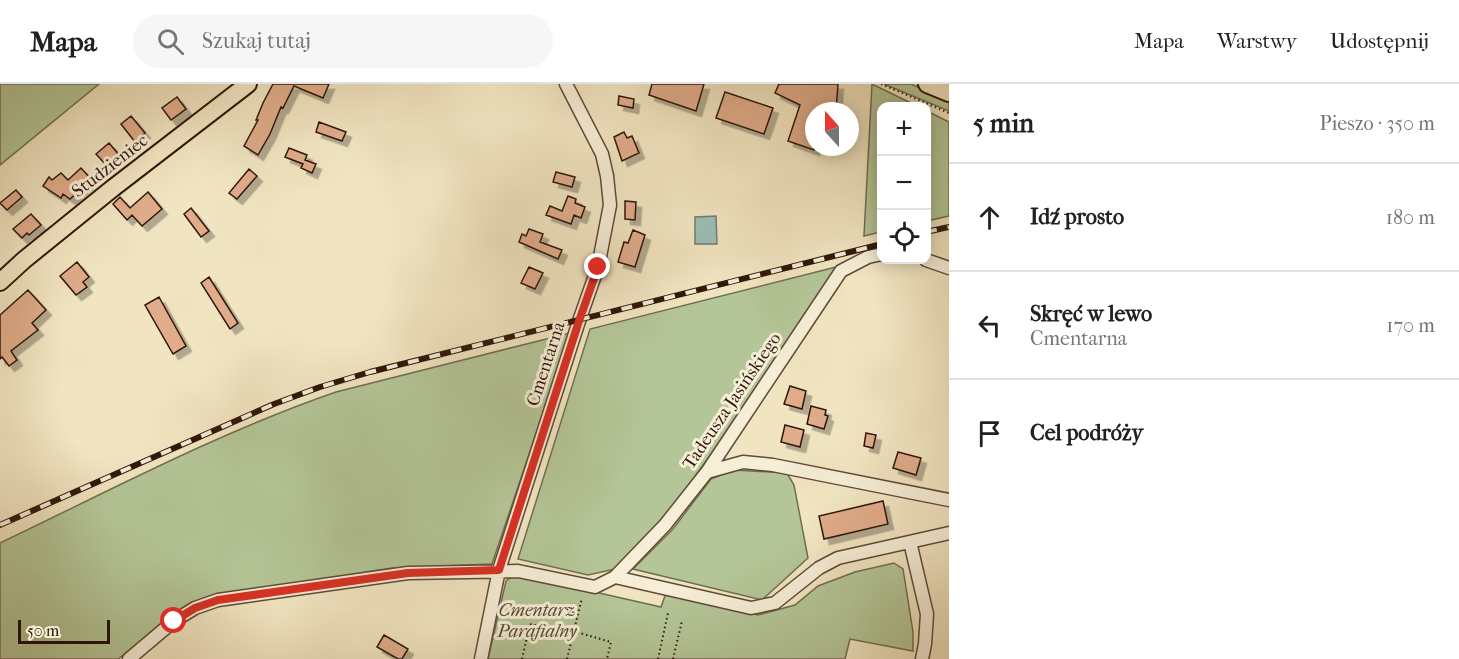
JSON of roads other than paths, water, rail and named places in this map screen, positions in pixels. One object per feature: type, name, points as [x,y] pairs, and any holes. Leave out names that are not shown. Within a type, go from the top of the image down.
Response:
[{"type":"main road","name":"Studzieniec","points":[[0,282],[113,188],[248,84]]},
{"type":"main road","points":[[927,84],[949,93]]},
{"type":"street","name":"Cmentarna","points":[[480,659],[499,570],[598,267],[610,205],[602,154],[566,84]]},
{"type":"street","name":"Tadeusza Jasińskiego","points":[[615,577],[665,525],[707,472],[841,271],[868,257],[877,255]]},
{"type":"street","points":[[931,262],[949,268]]},
{"type":"street","points":[[707,472],[743,462],[773,465],[949,500]]},
{"type":"street","points":[[129,659],[174,621],[195,608],[218,600],[408,573],[499,570],[518,571],[595,587],[615,577],[751,608],[775,603],[819,568],[838,558],[949,533]]},
{"type":"street","points":[[910,542],[927,614],[922,659]]},
{"type":"water","points":[[716,216],[717,244],[695,244],[695,217]]},
{"type":"railway","points":[[931,231],[949,227]]},
{"type":"railway","points":[[0,525],[274,404],[320,387],[370,372],[877,245]]},
{"type":"park label","name":"Cmentarz Parafialny","points":[[537,620]]}]
